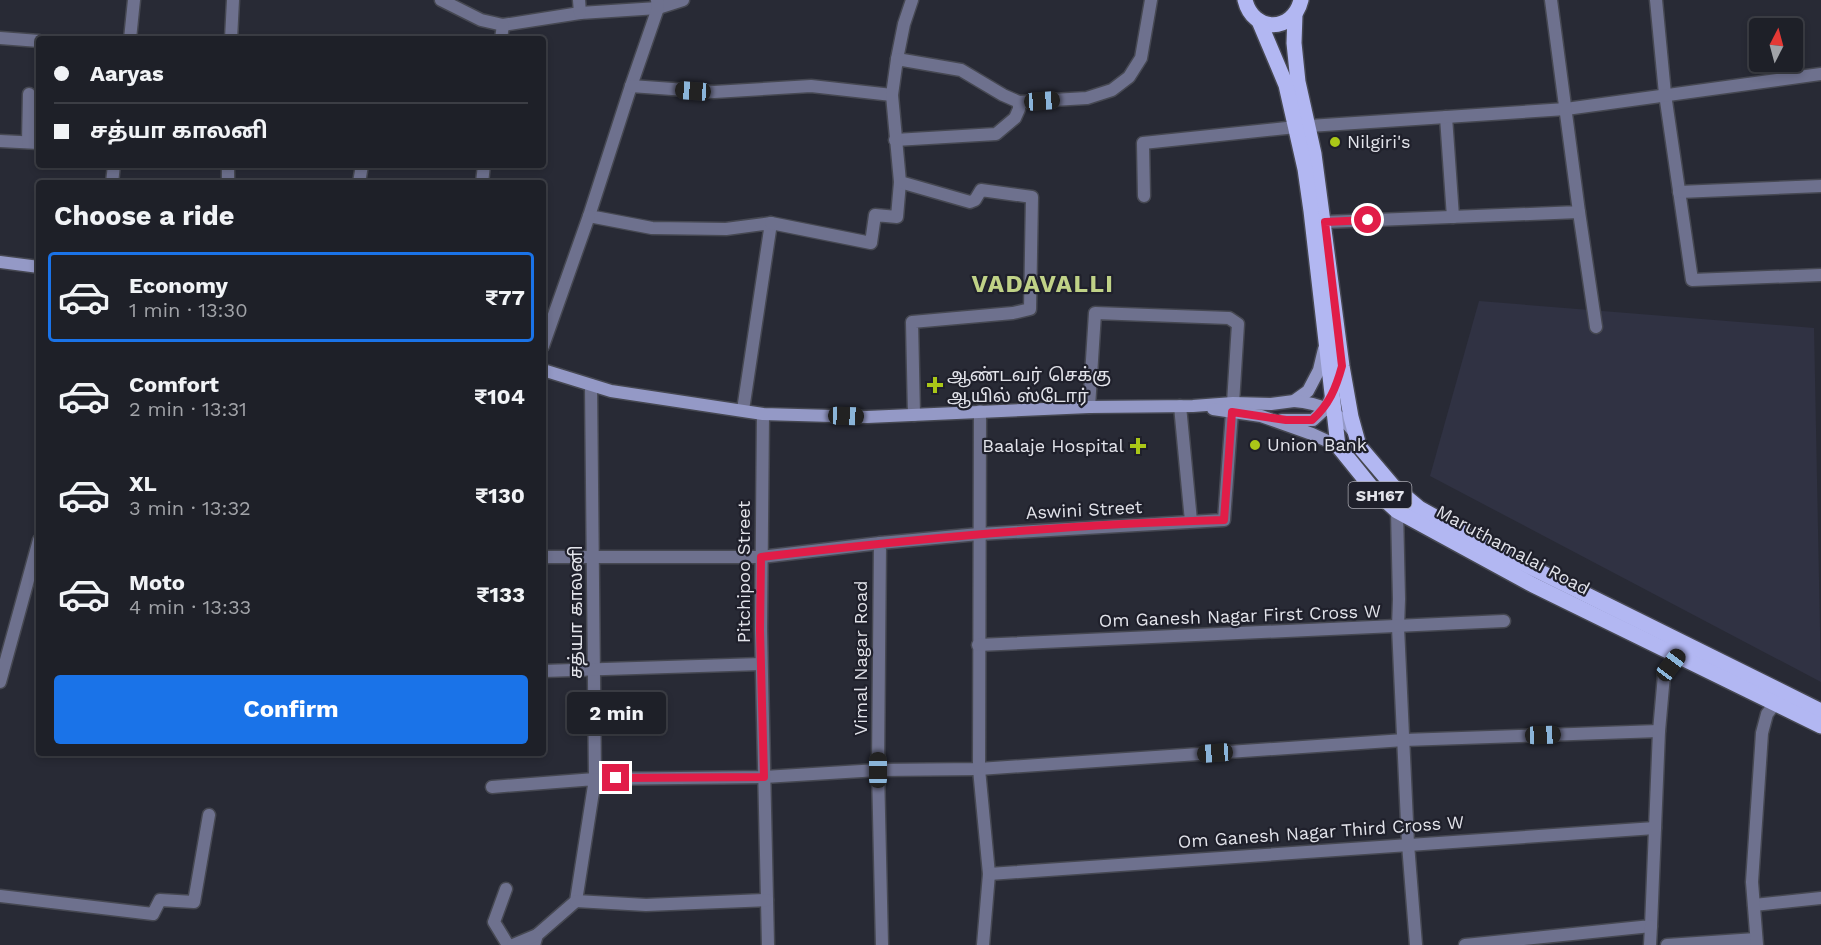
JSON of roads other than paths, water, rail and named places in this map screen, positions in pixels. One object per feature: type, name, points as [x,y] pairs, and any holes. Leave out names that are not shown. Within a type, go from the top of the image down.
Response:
[{"type":"main road","name":"Maruthamalai Road","points":[[1245,0],[1248,10],[1259,21],[1302,127],[1325,222],[1342,366],[1354,433],[1359,446],[1394,486],[1419,508],[1779,698],[1821,726]]},
{"type":"main road","name":"Maruthamalai Road","points":[[1298,7],[1294,43],[1326,339],[1330,406],[1338,446],[1372,488],[1397,511],[1533,585],[1685,650]]},
{"type":"main road","points":[[1259,21],[1274,25],[1289,20],[1298,7]]},
{"type":"main road","points":[[0,262],[36,267]]},
{"type":"main road","points":[[1294,401],[1308,391],[1319,370],[1326,339]]},
{"type":"main road","points":[[1261,416],[1286,420],[1312,420],[1330,406],[1342,366]]},
{"type":"main road","points":[[546,371],[611,391],[763,414],[867,417],[1089,407],[1232,407],[1294,401],[1311,402],[1330,406],[1354,433]]},
{"type":"main road","points":[[1232,407],[1312,434],[1338,446]]},
{"type":"main road","name":"Maruthamalai Road","points":[[1779,698],[1821,711]]},
{"type":"street","points":[[130,36],[134,0]]},
{"type":"street","points":[[231,36],[233,0]]},
{"type":"street","points":[[441,0],[481,20],[503,26],[580,13],[683,0]]},
{"type":"street","points":[[579,0],[580,13]]},
{"type":"street","points":[[589,216],[652,228],[726,229],[771,223],[871,243],[875,215],[897,217],[900,182],[892,95],[904,24],[912,0]]},
{"type":"street","points":[[897,59],[961,70],[1019,102],[1087,98],[1112,90],[1129,77],[1142,58],[1151,0]]},
{"type":"street","points":[[1551,0],[1578,212],[1596,327]]},
{"type":"street","points":[[1656,0],[1665,94],[1692,280],[1821,275]]},
{"type":"street","points":[[546,338],[589,216],[658,4]]},
{"type":"street","points":[[501,36],[503,26]]},
{"type":"street","points":[[0,38],[36,41]]},
{"type":"street","points":[[1144,196],[1143,143],[1302,127],[1566,109],[1821,74]]},
{"type":"street","points":[[631,86],[714,92],[811,86],[892,95]]},
{"type":"street","points":[[0,141],[33,143],[29,94]]},
{"type":"street","points":[[895,140],[996,134],[1015,117],[1019,109],[1019,102]]},
{"type":"street","points":[[1446,117],[1453,218]]},
{"type":"street","points":[[900,182],[970,202],[975,200],[981,190],[1032,196],[1030,309],[1013,313],[912,322],[914,415]]},
{"type":"street","points":[[1679,192],[1821,186]]},
{"type":"street","points":[[1325,222],[1578,212]]},
{"type":"street","points":[[743,410],[771,223]]},
{"type":"street","points":[[1089,407],[1095,313],[1229,318],[1238,324],[1232,407]]},
{"type":"street","name":"சத்யா காலனி","points":[[576,901],[595,779],[591,385]]},
{"type":"street","points":[[1180,406],[1191,521]]},
{"type":"street","name":"Aswini Street","points":[[979,534],[1224,520],[1232,407]]},
{"type":"street","points":[[980,411],[978,645],[980,769],[989,874],[983,945]]},
{"type":"street","name":"Pitchipoo Street","points":[[763,414],[761,664],[768,945]]},
{"type":"street","points":[[1397,511],[1398,627],[1408,844],[1416,945]]},
{"type":"street","points":[[546,557],[761,557],[979,534]]},
{"type":"street","name":"Vimal Nagar Road","points":[[880,543],[878,770],[882,945]]},
{"type":"street","points":[[1,677],[36,551]]},
{"type":"street","name":"Om Ganesh Nagar First Cross W","points":[[978,645],[1504,621]]},
{"type":"street","points":[[1650,945],[1659,731],[1664,675],[1685,650]]},
{"type":"street","points":[[546,670],[761,664]]},
{"type":"street","points":[[1667,945],[1757,942],[1752,882],[1762,733],[1767,714],[1779,698]]},
{"type":"street","points":[[492,788],[595,779],[764,777],[878,770],[980,769],[1404,740],[1659,731]]},
{"type":"street","points":[[0,896],[153,914],[160,900],[194,902],[209,815]]},
{"type":"street","name":"Om Ganesh Nagar Third Cross W","points":[[989,874],[1656,828]]},
{"type":"street","points":[[506,889],[494,922],[511,945],[536,940],[576,901],[646,905],[767,900]]},
{"type":"street","points":[[1754,905],[1821,898]]},
{"type":"street","points":[[1465,945],[1651,926]]},
{"type":"place","name":"Nilgiri's","points":[[1335,142]]},
{"type":"place","name":"ஆண்டவர் செக்கு ஆயில் ஸ்டோர்","points":[[935,385]]},
{"type":"place","name":"Union Bank","points":[[1255,445]]},
{"type":"place","name":"Baalaje Hospital","points":[[1138,446]]},
{"type":"district","name":"VADAVALLI","points":[[1043,284]]}]
